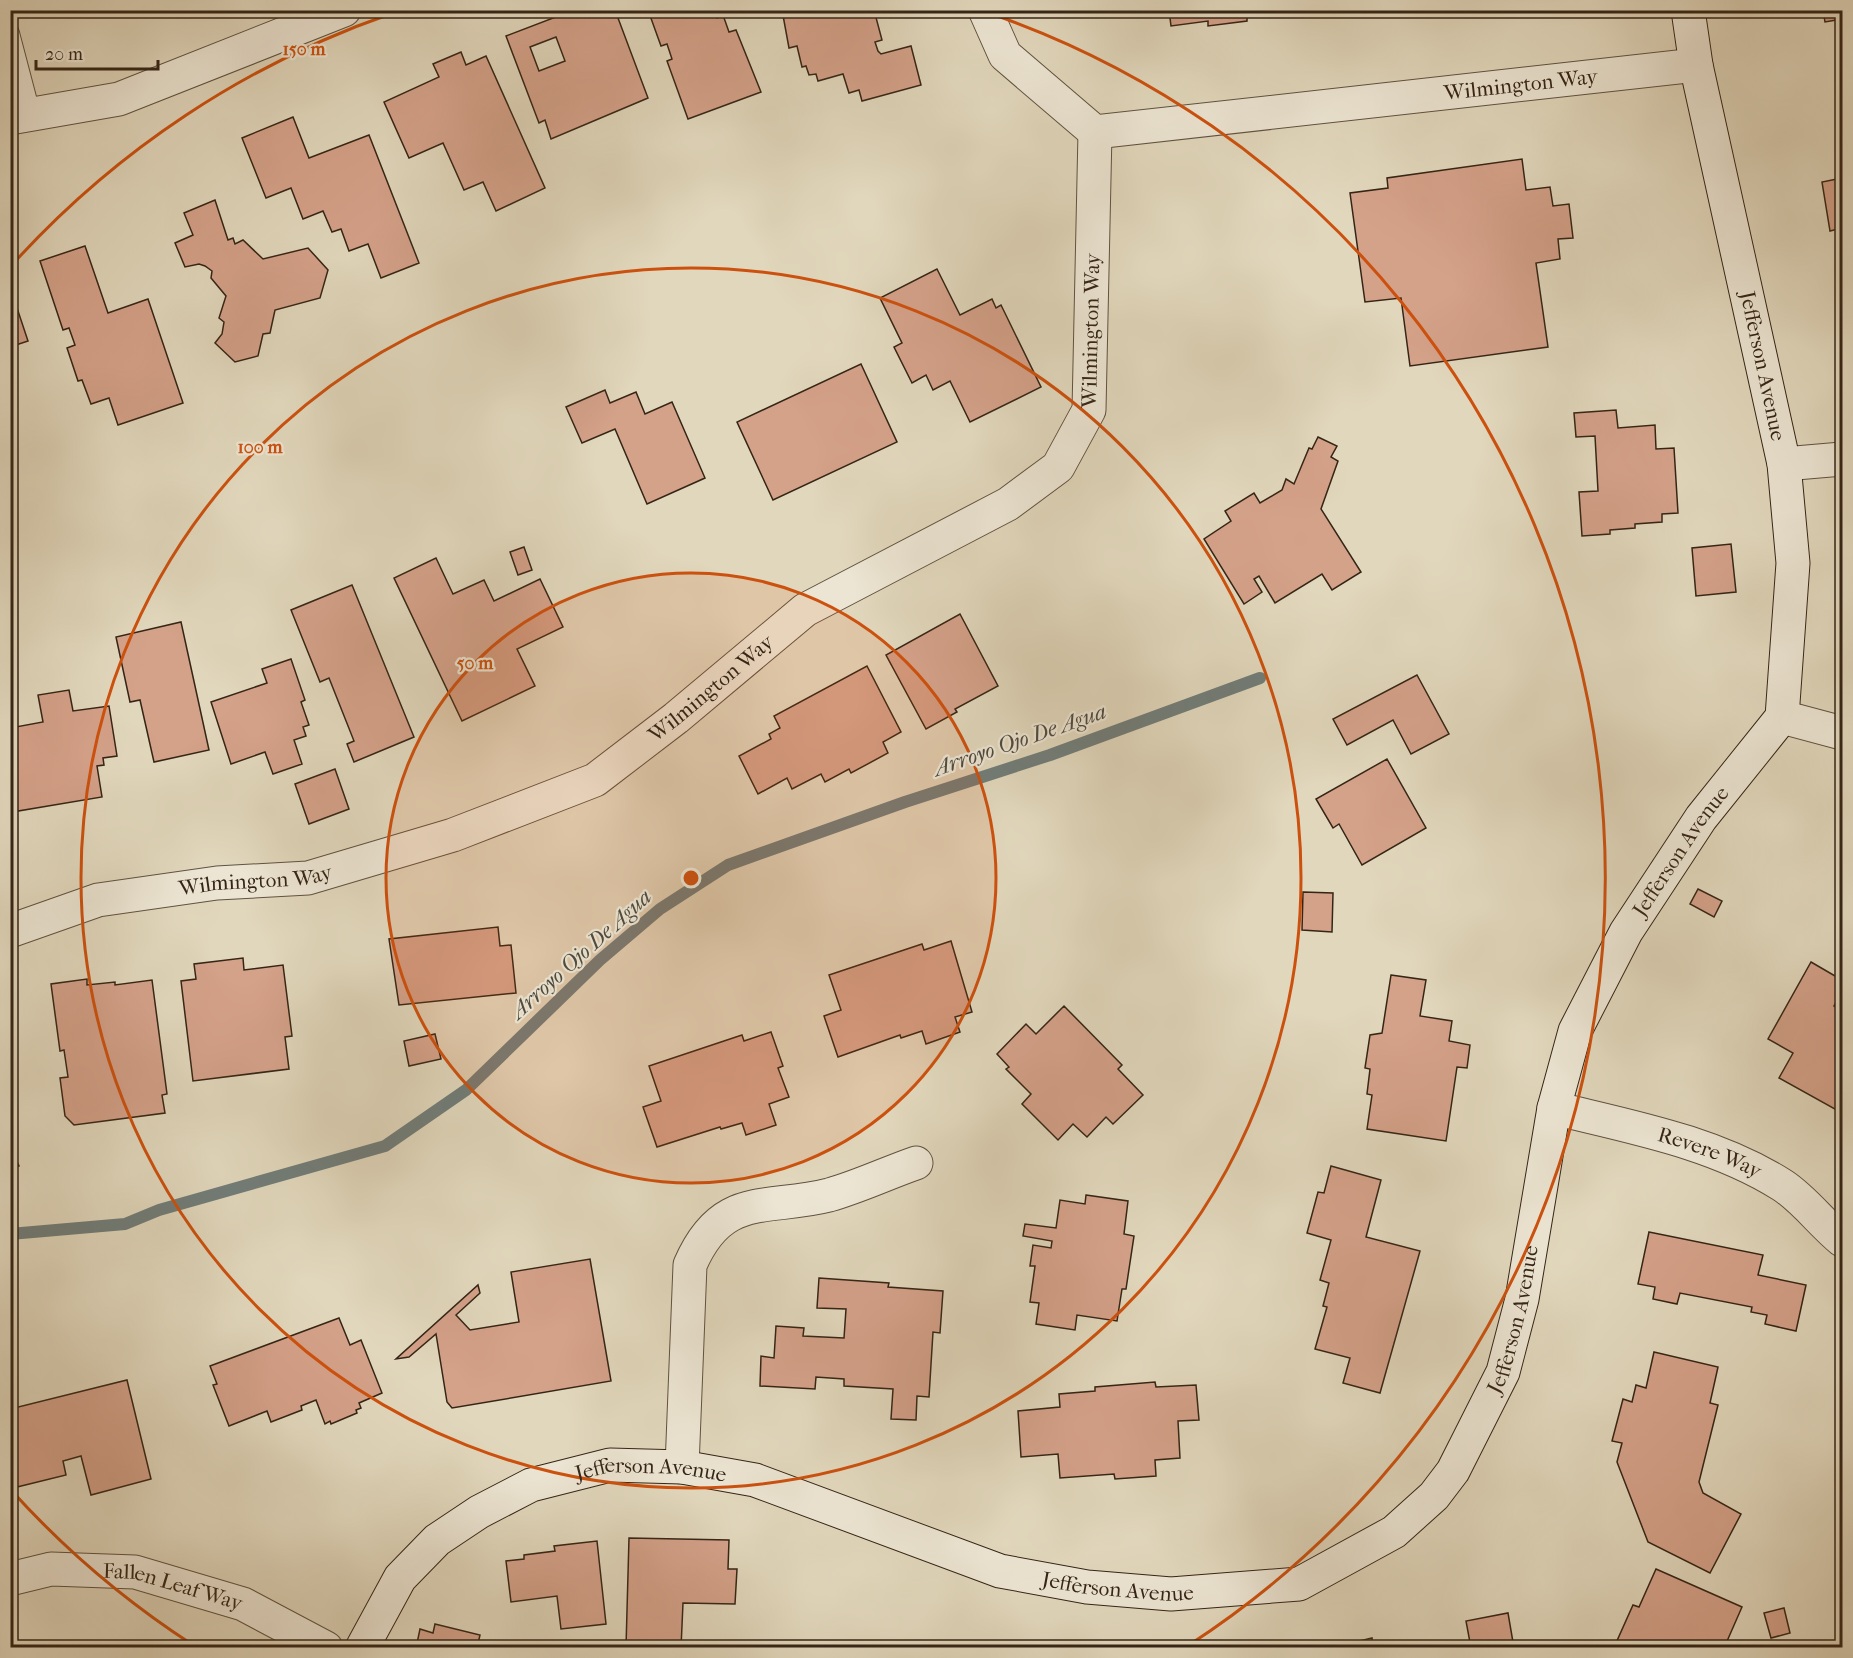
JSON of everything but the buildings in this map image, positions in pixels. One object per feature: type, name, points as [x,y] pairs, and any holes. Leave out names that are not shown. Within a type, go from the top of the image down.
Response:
[{"type":"street","points":[[21,116],[119,99],[344,10]]},
{"type":"street","points":[[985,10],[1005,55],[1095,132]]},
{"type":"street","name":"Jefferson Avenue","points":[[362,1647],[400,1578],[437,1540],[479,1512],[531,1485],[610,1465],[682,1467],[755,1480],[1000,1570],[1086,1587],[1172,1594],[1299,1584],[1394,1532],[1434,1496],[1453,1471],[1467,1446],[1503,1372],[1521,1299],[1554,1108],[1575,1030],[1626,932],[1701,818],[1782,717],[1793,563],[1784,464],[1696,65],[1688,10]]},
{"type":"street","name":"Wilmington Way","points":[[10,931],[98,900],[217,883],[308,878],[453,835],[595,780],[676,718],[805,610],[1016,498],[1058,467],[1089,410],[1095,132],[1696,65]]},
{"type":"street","points":[[1784,464],[1842,459]]},
{"type":"street","points":[[1782,717],[1842,733]]},
{"type":"street","name":"Revere Way","points":[[1554,1108],[1662,1135],[1741,1161],[1784,1186],[1842,1240]]},
{"type":"street","points":[[682,1467],[690,1265],[699,1244],[718,1222],[758,1204],[828,1195],[916,1162]]},
{"type":"street","name":"Fallen Leaf Way","points":[[10,1579],[51,1569],[135,1572],[243,1604],[326,1647]]},
{"type":"lane","points":[[10,33],[21,116]]},
{"type":"waterway","name":"Arroyo Ojo De Agua","points":[[10,1234],[125,1224],[159,1210],[385,1146],[466,1090],[600,960],[660,909],[728,865],[905,802],[1050,755],[1260,678]]}]
